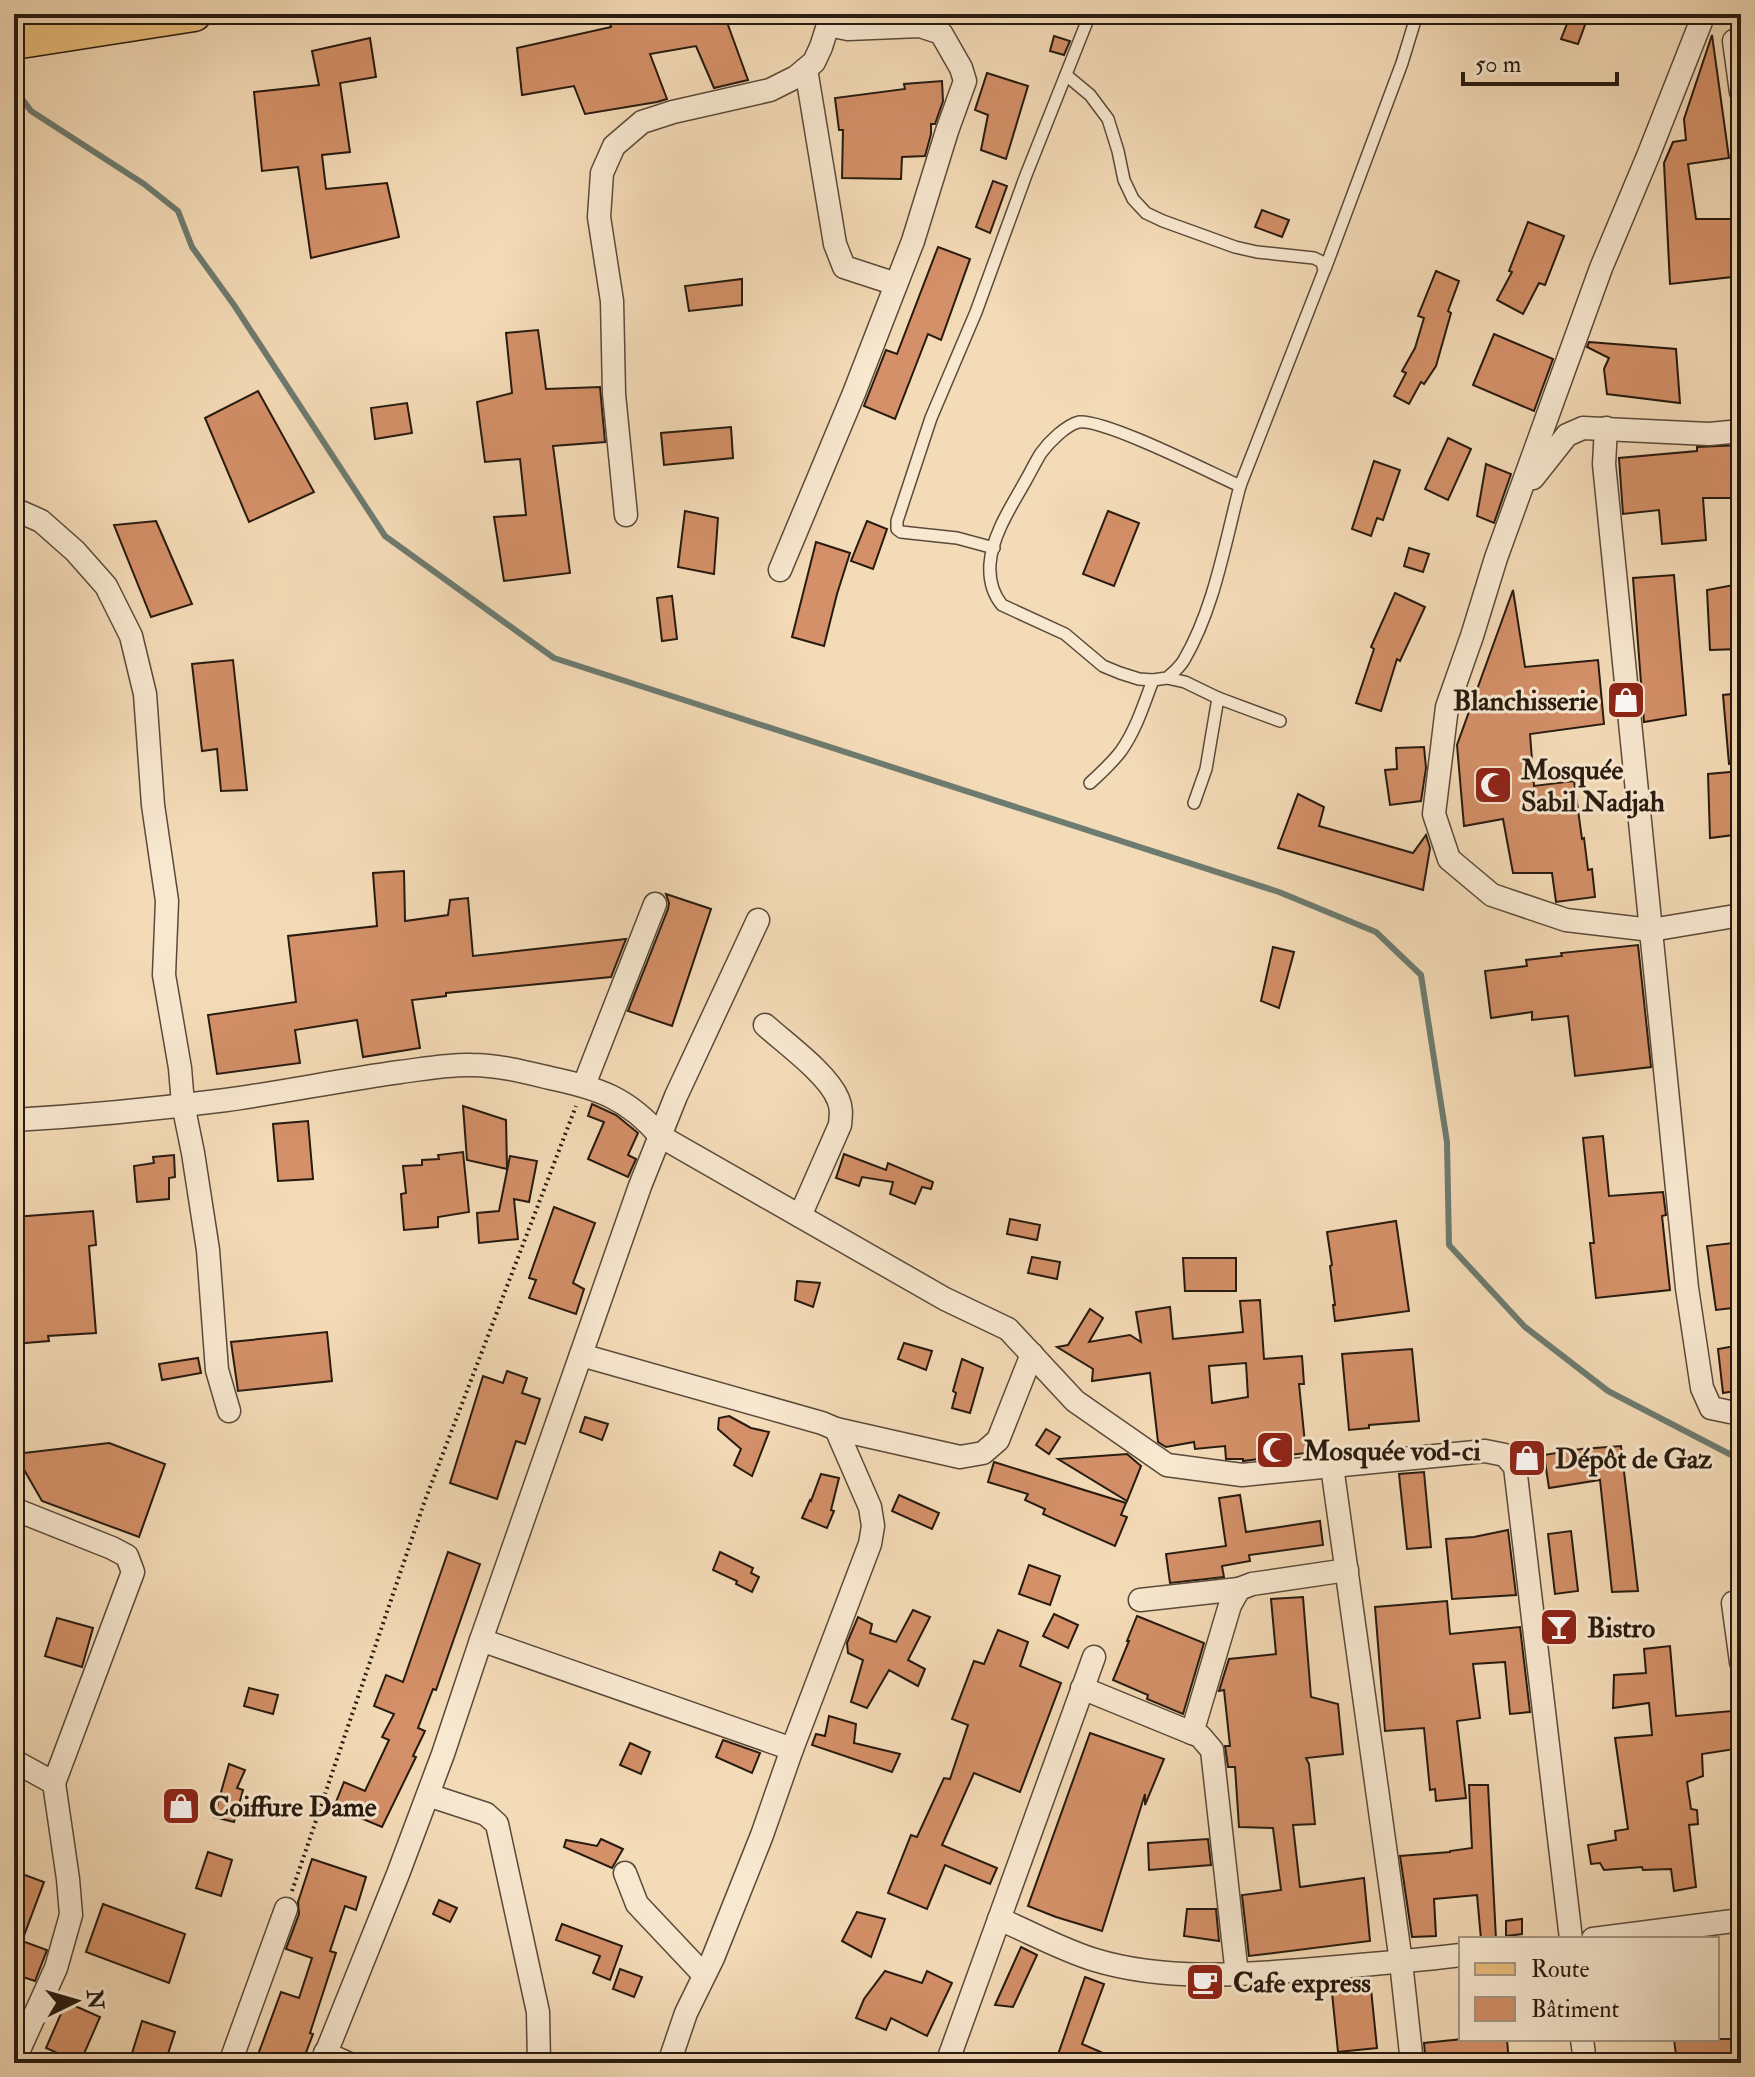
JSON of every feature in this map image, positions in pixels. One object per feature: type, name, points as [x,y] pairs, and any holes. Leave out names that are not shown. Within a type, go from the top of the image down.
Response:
[{"type":"main road","points":[[14,42],[194,14]]},
{"type":"street","points":[[1741,92],[1737,43],[1704,15],[1601,268],[1496,558],[1447,707],[1434,814],[1449,859],[1492,895],[1566,920],[1651,930],[1741,915]]},
{"type":"street","points":[[626,515],[614,394],[612,301],[599,217],[602,173],[614,146],[642,122],[770,90],[796,77],[814,62],[821,47],[826,19],[848,29],[920,26],[941,33],[965,81],[923,214],[854,393],[780,570]]},
{"type":"street","points":[[806,69],[835,244],[844,267],[896,284]]},
{"type":"street","points":[[1515,504],[1567,435],[1583,428],[1709,434],[1741,431]]},
{"type":"street","points":[[1606,428],[1604,464],[1687,1288],[1702,1388],[1711,1408],[1741,1411]]},
{"type":"street","points":[[14,509],[41,521],[75,551],[106,586],[131,636],[145,694],[153,805],[167,901],[164,975],[208,1250],[217,1370],[229,1411]]},
{"type":"street","points":[[584,1085],[655,904]]},
{"type":"street","points":[[347,2063],[324,2058],[428,1795],[640,1186],[676,1096],[758,920]]},
{"type":"street","points":[[765,1025],[827,1080],[842,1110],[840,1125],[800,1216]]},
{"type":"street","points":[[14,1120],[226,1100],[424,1069],[473,1065],[584,1085],[634,1109],[660,1136],[945,1299],[1008,1329],[1075,1401],[1167,1465],[1242,1475],[1485,1451],[1505,1455],[1515,1467],[1571,1937]]},
{"type":"street","points":[[581,1355],[836,1429],[960,1457],[983,1453],[998,1440],[1032,1354]]},
{"type":"street","points":[[669,2063],[686,2013],[762,1835],[870,1544],[873,1526],[870,1507],[836,1429]]},
{"type":"street","points":[[1332,1466],[1401,1962],[1412,2063]]},
{"type":"street","points":[[14,1509],[112,1548],[127,1556],[133,1572],[54,1783],[71,1915],[56,1968],[14,2061]]},
{"type":"street","points":[[1140,1600],[1239,1589],[1252,1584],[1347,1570]]},
{"type":"street","points":[[1192,1733],[1230,1605],[1239,1589]]},
{"type":"street","points":[[1733,1603],[1741,1662]]},
{"type":"street","points":[[481,1640],[792,1749]]},
{"type":"street","points":[[947,2063],[1094,1657]]},
{"type":"street","points":[[1082,1688],[1200,1736],[1212,1750],[1237,1975]]},
{"type":"street","points":[[14,1761],[54,1783]]},
{"type":"street","points":[[428,1795],[486,1814],[497,1824],[538,2012],[539,2063]]},
{"type":"street","points":[[625,1873],[637,1904],[704,1975]]},
{"type":"street","points":[[230,2063],[286,1909]]},
{"type":"street","points":[[999,1919],[1093,1960],[1152,1970],[1211,1975],[1459,1955]]},
{"type":"street","points":[[1609,1937],[1741,1920]]},
{"type":"street","points":[[1582,2041],[1585,2063]]},
{"type":"lane","points":[[994,548],[957,538],[901,532],[897,529],[897,521],[931,418],[976,312],[1090,14]]},
{"type":"lane","points":[[1167,678],[1183,663],[1199,629],[1215,582],[1240,486],[1402,63],[1417,14]]},
{"type":"lane","points":[[1066,75],[1090,95],[1108,119],[1124,180],[1133,199],[1146,213],[1235,247],[1314,258],[1322,262],[1324,271]]},
{"type":"lane","points":[[1240,486],[1136,439],[1089,422],[1068,426],[1042,451],[1007,515],[990,563],[992,584],[995,596],[1002,605],[1065,634],[1103,666],[1153,680],[1167,678],[1185,682],[1280,721]]},
{"type":"lane","points":[[1090,783],[1123,749],[1153,680]]},
{"type":"lane","points":[[1194,803],[1209,757],[1218,698]]},
{"type":"path","points":[[286,1909],[424,1503],[584,1085]]},
{"type":"building","points":[[608,14],[634,14],[635,21],[668,14],[724,14],[748,80],[714,88],[696,46],[650,54],[667,99],[657,102],[585,114],[574,86],[522,95],[517,48],[611,27]]},
{"type":"building","points":[[1571,14],[1589,14],[1578,44],[1561,39]]},
{"type":"building","points":[[1712,35],[1729,158],[1688,164],[1696,219],[1733,219],[1741,276],[1670,284],[1664,163],[1673,142],[1686,140],[1684,119]]},
{"type":"building","points":[[1054,36],[1070,41],[1064,55],[1050,51]]},
{"type":"building","points":[[370,38],[376,77],[340,83],[350,152],[322,155],[326,189],[387,183],[399,237],[311,258],[298,167],[262,171],[254,92],[319,85],[312,51]]},
{"type":"building","points":[[987,73],[1028,86],[1006,159],[981,150],[988,115],[975,110]]},
{"type":"building","points":[[942,81],[943,101],[935,124],[931,124],[925,156],[902,157],[901,179],[842,178],[843,130],[839,130],[835,98],[905,89],[904,84]]},
{"type":"building","points":[[993,181],[1007,186],[990,233],[976,227]]},
{"type":"building","points":[[1262,210],[1289,220],[1282,237],[1255,227]]},
{"type":"building","points":[[1528,222],[1564,236],[1545,285],[1539,283],[1523,314],[1497,300],[1512,272],[1509,271]]},
{"type":"building","points":[[938,247],[970,259],[941,340],[928,334],[895,419],[864,406],[886,350],[897,354]]},
{"type":"building","points":[[1436,271],[1459,281],[1448,311],[1451,313],[1436,366],[1424,384],[1421,382],[1409,404],[1394,396],[1406,373],[1402,371],[1415,348],[1424,318],[1418,316]]},
{"type":"building","points":[[742,279],[742,305],[689,311],[685,286]]},
{"type":"building","points":[[538,330],[546,389],[600,387],[605,442],[553,446],[570,573],[504,581],[494,517],[526,515],[520,459],[485,462],[477,402],[512,393],[506,333]]},
{"type":"building","points":[[1494,334],[1553,359],[1534,411],[1473,385]]},
{"type":"building","points":[[1589,342],[1676,349],[1680,403],[1607,394],[1604,369],[1609,358],[1587,347]]},
{"type":"building","points":[[258,391],[314,492],[249,522],[205,418]]},
{"type":"building","points":[[407,403],[412,433],[375,439],[371,408]]},
{"type":"building","points":[[731,427],[733,458],[664,465],[661,433]]},
{"type":"building","points":[[1448,438],[1471,449],[1448,500],[1425,489]]},
{"type":"building","points":[[1741,445],[1741,498],[1703,498],[1706,540],[1662,544],[1659,510],[1623,514],[1619,458],[1697,451],[1697,447]]},
{"type":"building","points":[[1374,461],[1400,470],[1383,520],[1377,518],[1371,536],[1352,529]]},
{"type":"building","points":[[1486,464],[1511,474],[1494,523],[1477,516]]},
{"type":"building","points":[[685,511],[718,518],[714,574],[678,567]]},
{"type":"building","points":[[1108,511],[1139,523],[1114,586],[1083,574]]},
{"type":"building","points":[[156,521],[192,604],[151,617],[114,525]]},
{"type":"building","points":[[867,521],[887,529],[873,569],[851,561]]},
{"type":"building","points":[[816,542],[850,553],[824,646],[792,637]]},
{"type":"building","points":[[1409,548],[1429,554],[1423,572],[1404,566]]},
{"type":"building","points":[[1674,575],[1686,715],[1644,722],[1633,578]]},
{"type":"building","points":[[1734,585],[1739,649],[1710,650],[1707,590]]},
{"type":"building","points":[[1513,590],[1525,667],[1598,660],[1604,724],[1530,734],[1534,786],[1574,781],[1582,839],[1588,870],[1592,869],[1595,897],[1556,902],[1552,873],[1513,873],[1503,819],[1464,826],[1457,745]]},
{"type":"building","points":[[1395,593],[1425,607],[1400,661],[1397,659],[1381,711],[1356,703],[1374,649],[1371,647]]},
{"type":"building","points":[[672,596],[677,639],[662,641],[657,598]]},
{"type":"building","points":[[233,660],[247,790],[221,791],[217,749],[202,751],[192,664]]},
{"type":"building","points":[[1741,693],[1741,763],[1729,764],[1723,695]]},
{"type":"building","points":[[1424,747],[1426,768],[1421,801],[1390,805],[1385,770],[1397,769],[1396,748]]},
{"type":"building","points":[[1741,771],[1741,834],[1710,838],[1708,774]]},
{"type":"building","points":[[1298,794],[1324,807],[1319,826],[1413,853],[1426,835],[1430,848],[1423,890],[1278,848]]},
{"type":"building","points":[[404,871],[405,921],[448,915],[450,900],[468,898],[473,956],[626,939],[611,977],[446,993],[446,996],[412,1000],[420,1048],[363,1057],[357,1020],[295,1030],[300,1063],[217,1074],[208,1015],[296,1002],[288,936],[377,926],[373,873]]},
{"type":"building","points":[[666,894],[711,909],[672,1026],[628,1011],[668,909]]},
{"type":"building","points":[[1638,945],[1651,1067],[1575,1076],[1568,1016],[1532,1020],[1532,1012],[1491,1018],[1485,971],[1527,966],[1526,960],[1562,956],[1561,953]]},
{"type":"building","points":[[1273,947],[1294,952],[1279,1008],[1261,1001]]},
{"type":"building","points":[[592,1104],[616,1115],[638,1133],[628,1155],[636,1159],[628,1177],[588,1159],[604,1122],[588,1116]]},
{"type":"building","points":[[463,1106],[506,1120],[507,1169],[467,1160]]},
{"type":"building","points":[[308,1121],[313,1179],[278,1181],[273,1124]]},
{"type":"building","points":[[1603,1136],[1609,1196],[1663,1192],[1666,1215],[1662,1216],[1670,1290],[1596,1298],[1590,1243],[1594,1243],[1583,1138]]},
{"type":"building","points":[[463,1152],[469,1212],[438,1217],[438,1227],[404,1230],[401,1194],[406,1193],[403,1166],[422,1165],[422,1160]]},
{"type":"building","points":[[844,1154],[886,1170],[888,1163],[933,1182],[931,1189],[922,1187],[915,1204],[890,1194],[893,1182],[862,1177],[859,1186],[836,1178]]},
{"type":"building","points":[[174,1155],[175,1177],[169,1178],[169,1199],[137,1202],[134,1166],[154,1163],[153,1157]]},
{"type":"building","points":[[510,1156],[537,1161],[529,1202],[514,1199],[518,1239],[479,1243],[477,1213],[499,1211]]},
{"type":"building","points":[[554,1207],[595,1223],[573,1283],[584,1289],[576,1314],[529,1298],[536,1280],[529,1278]]},
{"type":"building","points":[[93,1211],[96,1245],[89,1246],[96,1333],[48,1336],[49,1341],[14,1344],[14,1217]]},
{"type":"building","points":[[1010,1219],[1040,1225],[1037,1240],[1007,1234]]},
{"type":"building","points":[[1396,1221],[1409,1311],[1335,1321],[1327,1232]]},
{"type":"building","points":[[1741,1242],[1741,1307],[1716,1310],[1707,1246]]},
{"type":"building","points":[[1032,1257],[1060,1262],[1057,1279],[1028,1273]]},
{"type":"building","points":[[1183,1258],[1236,1258],[1236,1291],[1185,1291]]},
{"type":"building","points":[[797,1281],[820,1283],[813,1307],[795,1300]]},
{"type":"building","points":[[1260,1300],[1264,1359],[1302,1356],[1304,1384],[1299,1384],[1306,1453],[1243,1461],[1226,1459],[1225,1446],[1195,1449],[1194,1442],[1166,1447],[1158,1442],[1150,1373],[1092,1381],[1093,1369],[1057,1347],[1068,1345],[1090,1309],[1103,1318],[1089,1342],[1130,1335],[1141,1342],[1136,1312],[1170,1307],[1173,1339],[1243,1332],[1240,1301]],"holes":[[[1246,1363],[1248,1397],[1212,1403],[1209,1366]]]},
{"type":"building","points":[[327,1332],[332,1381],[238,1391],[231,1342]]},
{"type":"building","points":[[904,1343],[932,1351],[926,1370],[898,1359]]},
{"type":"building","points":[[1741,1345],[1741,1390],[1723,1393],[1718,1349]]},
{"type":"building","points":[[1412,1349],[1419,1421],[1369,1425],[1369,1428],[1349,1430],[1342,1354]]},
{"type":"building","points":[[198,1358],[201,1373],[162,1380],[159,1364]]},
{"type":"building","points":[[962,1359],[983,1368],[970,1413],[952,1408],[956,1393],[953,1391]]},
{"type":"building","points":[[507,1371],[527,1378],[522,1393],[540,1399],[525,1444],[516,1441],[497,1499],[450,1483],[483,1376],[503,1383]]},
{"type":"building","points":[[729,1416],[751,1428],[769,1432],[752,1476],[734,1465],[741,1449],[718,1429],[719,1418]]},
{"type":"building","points":[[585,1417],[608,1424],[602,1440],[580,1432]]},
{"type":"building","points":[[1046,1429],[1060,1437],[1049,1454],[1036,1445]]},
{"type":"building","points":[[109,1443],[165,1464],[139,1537],[42,1501],[15,1454]]},
{"type":"building","points":[[1621,1446],[1638,1591],[1612,1592],[1600,1480],[1549,1488],[1544,1455]]},
{"type":"building","points":[[1127,1454],[1141,1466],[1127,1501],[1058,1459]]},
{"type":"building","points":[[994,1462],[1126,1503],[1121,1515],[1127,1517],[1115,1546],[1043,1514],[1045,1509],[1025,1500],[1028,1494],[988,1482]]},
{"type":"building","points":[[1424,1472],[1431,1547],[1407,1549],[1399,1474]]},
{"type":"building","points":[[821,1474],[839,1478],[831,1510],[834,1511],[827,1528],[802,1518]]},
{"type":"building","points":[[899,1495],[939,1513],[932,1529],[892,1511]]},
{"type":"building","points":[[1240,1495],[1246,1532],[1320,1521],[1323,1545],[1249,1555],[1250,1561],[1222,1566],[1224,1577],[1170,1583],[1166,1554],[1226,1546],[1219,1498]]},
{"type":"building","points":[[1508,1530],[1516,1595],[1452,1599],[1446,1539]]},
{"type":"building","points":[[1571,1531],[1578,1591],[1555,1594],[1548,1534]]},
{"type":"building","points":[[448,1552],[480,1564],[436,1690],[433,1689],[418,1728],[425,1731],[413,1756],[416,1757],[382,1827],[334,1807],[344,1782],[365,1791],[389,1740],[382,1737],[394,1714],[374,1706],[386,1675],[403,1682]]},
{"type":"building","points":[[720,1552],[753,1568],[751,1573],[759,1577],[752,1592],[713,1570]]},
{"type":"building","points":[[1029,1565],[1060,1576],[1050,1605],[1019,1594]]},
{"type":"building","points":[[1303,1597],[1311,1697],[1338,1704],[1343,1754],[1306,1758],[1315,1824],[1293,1825],[1300,1887],[1364,1878],[1370,1941],[1249,1956],[1242,1895],[1281,1890],[1273,1828],[1239,1827],[1235,1767],[1228,1767],[1225,1746],[1230,1746],[1224,1690],[1219,1691],[1229,1659],[1276,1654],[1271,1599]]},
{"type":"building","points":[[1447,1601],[1450,1634],[1520,1627],[1530,1712],[1510,1714],[1505,1662],[1473,1664],[1480,1718],[1457,1721],[1466,1798],[1436,1801],[1435,1789],[1430,1790],[1424,1728],[1385,1731],[1375,1607]]},
{"type":"building","points":[[913,1610],[930,1617],[908,1660],[925,1669],[918,1686],[889,1670],[867,1708],[851,1702],[863,1660],[848,1653],[847,1643],[858,1617],[872,1624],[870,1633],[896,1642]]},
{"type":"building","points":[[1054,1614],[1078,1625],[1068,1648],[1043,1636]]},
{"type":"building","points":[[1137,1616],[1204,1643],[1183,1714],[1113,1680]]},
{"type":"building","points":[[57,1618],[93,1628],[82,1667],[45,1656]]},
{"type":"building","points":[[998,1630],[1028,1642],[1020,1666],[1061,1683],[1020,1792],[974,1773],[942,1845],[997,1868],[990,1884],[945,1865],[927,1909],[888,1893],[911,1835],[917,1837],[944,1778],[950,1779],[968,1725],[952,1719],[974,1661],[984,1664]]},
{"type":"building","points":[[1670,1646],[1676,1716],[1732,1711],[1735,1749],[1702,1754],[1703,1776],[1687,1782],[1691,1809],[1697,1810],[1698,1824],[1689,1825],[1696,1887],[1674,1891],[1671,1869],[1643,1870],[1642,1867],[1604,1870],[1600,1863],[1591,1864],[1588,1845],[1616,1840],[1615,1831],[1628,1829],[1615,1738],[1652,1735],[1649,1703],[1613,1708],[1614,1675],[1646,1673],[1644,1649]]},
{"type":"building","points":[[249,1688],[278,1695],[273,1714],[244,1706]]},
{"type":"building","points":[[829,1716],[856,1724],[854,1743],[900,1754],[892,1772],[812,1745],[816,1734],[825,1736]]},
{"type":"building","points":[[1090,1733],[1164,1759],[1145,1805],[1145,1794],[1102,1931],[1028,1906]]},
{"type":"building","points":[[723,1740],[760,1753],[752,1773],[716,1757]]},
{"type":"building","points":[[630,1743],[650,1752],[641,1774],[620,1765]]},
{"type":"building","points":[[229,1764],[245,1770],[237,1788],[243,1790],[234,1822],[214,1817]]},
{"type":"building","points":[[1469,1785],[1488,1785],[1496,1937],[1481,1937],[1477,1895],[1434,1899],[1436,1936],[1412,1937],[1400,1856],[1472,1848]]},
{"type":"building","points":[[601,1839],[623,1849],[612,1868],[564,1847],[566,1840],[597,1846]]},
{"type":"building","points":[[1208,1839],[1211,1865],[1149,1870],[1148,1843]]},
{"type":"building","points":[[208,1852],[232,1860],[221,1896],[196,1888]]},
{"type":"building","points":[[312,1859],[366,1877],[356,1910],[345,1906],[330,1951],[336,1953],[302,2063],[255,2063],[281,1992],[299,1998],[312,1958],[286,1949],[299,1914],[298,1902]]},
{"type":"building","points":[[14,1871],[44,1882],[22,1941],[47,1950],[35,1981],[14,1974]]},
{"type":"building","points":[[439,1900],[457,1908],[450,1922],[433,1914]]},
{"type":"building","points":[[103,1904],[185,1934],[169,1983],[86,1952]]},
{"type":"building","points":[[1187,1909],[1216,1909],[1219,1941],[1184,1936]]},
{"type":"building","points":[[857,1912],[885,1919],[871,1957],[842,1941]]},
{"type":"building","points":[[1522,1919],[1522,1934],[1506,1936],[1506,1921]]},
{"type":"building","points":[[562,1924],[622,1946],[610,1980],[593,1973],[600,1956],[556,1940]]},
{"type":"building","points":[[1021,1947],[1037,1955],[1013,2007],[995,2005]]},
{"type":"building","points":[[620,1969],[642,1977],[634,1997],[613,1989]]},
{"type":"building","points":[[885,1971],[922,1983],[927,1971],[952,1983],[927,2036],[891,2018],[886,2030],[856,2018],[864,1999]]},
{"type":"building","points":[[1085,1977],[1104,1984],[1082,2044],[1126,2063],[1055,2063]]},
{"type":"building","points":[[1371,1989],[1377,2048],[1338,2052],[1332,1993]]},
{"type":"building","points":[[66,2002],[100,2017],[80,2063],[46,2048]]},
{"type":"building","points":[[142,2021],[175,2032],[165,2063],[129,2063]]},
{"type":"building","points":[[1459,2039],[1507,2041],[1509,2063],[1426,2063],[1424,2043]]},
{"type":"building","points":[[1741,2039],[1741,2063],[1677,2063],[1674,2041]]},
{"type":"waterway","points":[[14,88],[31,111],[144,184],[178,211],[192,247],[234,305],[385,536],[554,658],[1279,892],[1376,932],[1421,975],[1447,1142],[1449,1245],[1525,1327],[1608,1391],[1741,1460]]},
{"type":"place","name":"Blanchisserie","points":[[1626,700]]},
{"type":"place","name":"Mosquée Sabil Nadjah","points":[[1493,785]]},
{"type":"place","name":"Mosquée vod-ci","points":[[1275,1450]]},
{"type":"place","name":"Dépôt de Gaz","points":[[1527,1458]]},
{"type":"place","name":"Bistro","points":[[1559,1627]]},
{"type":"place","name":"Coiffure Dame","points":[[181,1806]]},
{"type":"place","name":"Cafe express","points":[[1205,1982]]}]
